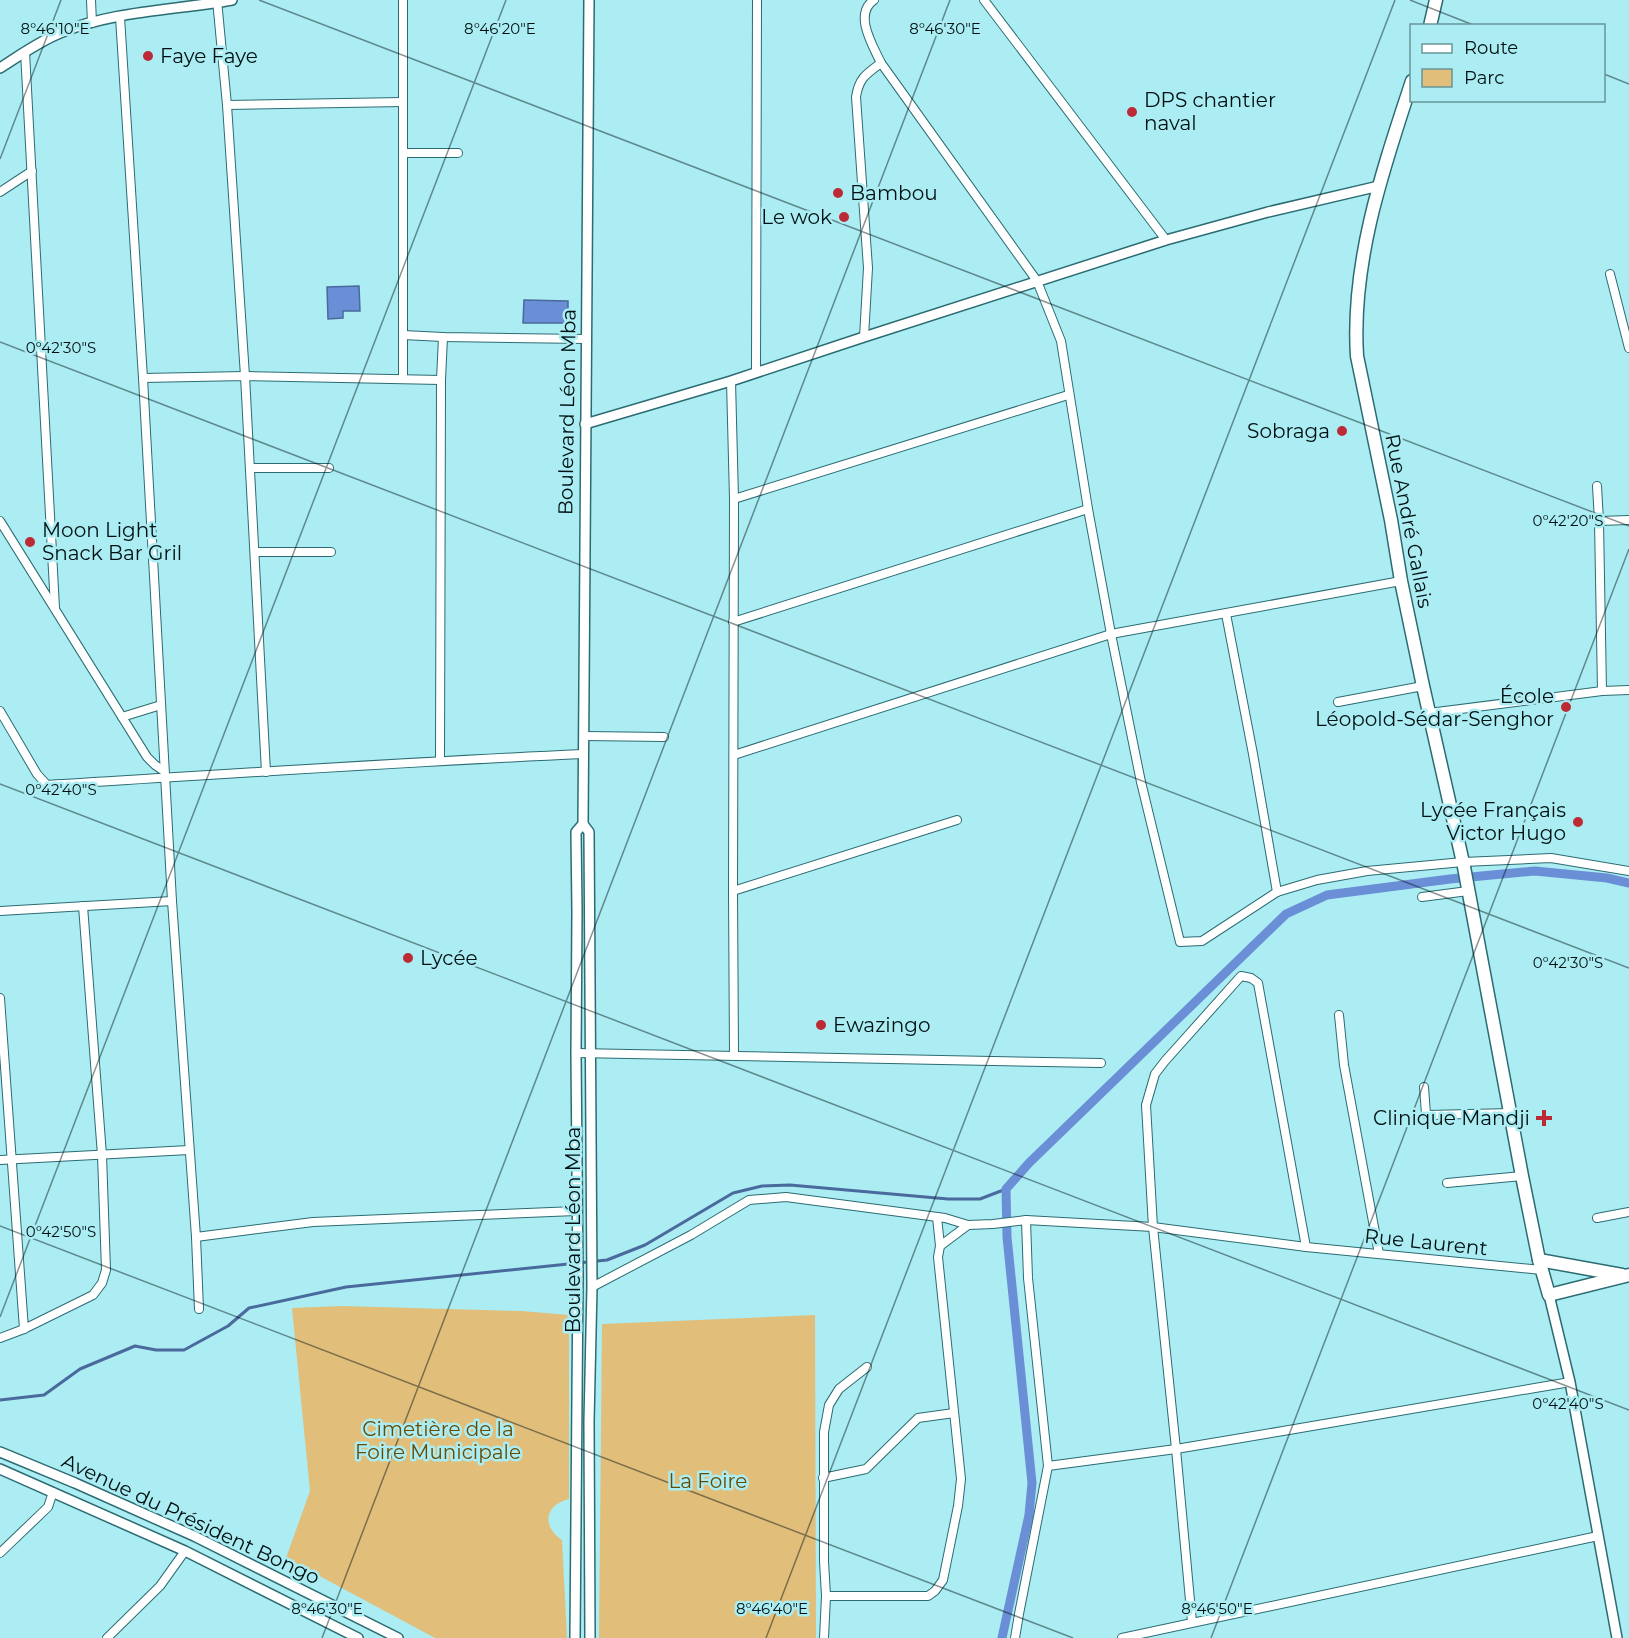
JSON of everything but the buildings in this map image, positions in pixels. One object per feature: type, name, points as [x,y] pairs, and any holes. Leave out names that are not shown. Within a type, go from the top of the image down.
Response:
[{"type":"main road","points":[[1430,24],[1436,0]]},
{"type":"main road","name":"Rue André Gallais","points":[[1410,87],[1379,186],[1363,251],[1355,331],[1357,356],[1391,520],[1401,581],[1463,864],[1522,1176],[1549,1295]]},
{"type":"main road","points":[[1541,1265],[1628,1275]]},
{"type":"main road","points":[[1549,1295],[1628,1275]]},
{"type":"street","points":[[91,0],[92,22]]},
{"type":"street","points":[[0,68],[44,40],[92,22],[232,0]]},
{"type":"street","points":[[403,0],[403,379]]},
{"type":"street","name":"Boulevard Léon Mba","points":[[575,1638],[578,1276],[576,832],[582,824],[584,736],[589,0]]},
{"type":"street","points":[[756,372],[757,0]]},
{"type":"street","points":[[874,0],[864,15],[865,25],[880,63],[1037,281],[1060,341],[1111,634],[1141,782],[1180,942],[1202,941],[1277,892],[1317,880],[1367,871],[1551,858],[1629,871]]},
{"type":"street","points":[[984,0],[1166,240]]},
{"type":"street","points":[[218,1],[245,375],[266,772]]},
{"type":"street","points":[[120,17],[143,378],[164,774],[199,1309]]},
{"type":"street","points":[[26,52],[55,608]]},
{"type":"street","points":[[864,337],[868,268],[856,97],[858,86],[864,75],[880,63]]},
{"type":"street","points":[[227,105],[403,102]]},
{"type":"street","points":[[403,153],[458,153]]},
{"type":"street","points":[[0,192],[32,171]]},
{"type":"street","points":[[585,424],[731,381],[1166,240],[1268,212],[1379,186]]},
{"type":"street","points":[[1610,274],[1629,348]]},
{"type":"street","points":[[403,335],[586,339]]},
{"type":"street","points":[[440,760],[443,337]]},
{"type":"street","points":[[143,378],[245,375],[441,380]]},
{"type":"street","points":[[731,381],[734,499],[734,1055]]},
{"type":"street","points":[[734,499],[1068,396]]},
{"type":"street","points":[[250,468],[330,468]]},
{"type":"street","points":[[1597,486],[1602,691]]},
{"type":"street","points":[[733,622],[1088,509]]},
{"type":"street","points":[[0,520],[150,762],[164,774]]},
{"type":"street","points":[[1599,521],[1629,520]]},
{"type":"street","points":[[255,552],[331,552]]},
{"type":"street","points":[[734,755],[1111,634],[1401,581]]},
{"type":"street","points":[[1226,614],[1277,892]]},
{"type":"street","points":[[1338,702],[1423,686]]},
{"type":"street","points":[[1429,712],[1602,691],[1629,690]]},
{"type":"street","points":[[122,717],[161,705]]},
{"type":"street","points":[[0,711],[37,774],[47,784],[164,774],[266,772],[440,760],[583,754]]},
{"type":"street","points":[[584,736],[664,737]]},
{"type":"street","points":[[733,891],[957,820]]},
{"type":"street","name":"Boulevard Léon Mba","points":[[582,824],[589,832],[592,1262],[589,1421],[590,1638]]},
{"type":"street","points":[[1422,897],[1467,888]]},
{"type":"street","points":[[0,910],[172,901]]},
{"type":"street","points":[[0,1338],[24,1329],[93,1295],[102,1283],[106,1270],[102,1155],[83,906]]},
{"type":"street","points":[[1192,1622],[1153,1227],[1146,1105],[1155,1074],[1164,1060],[1241,976],[1251,978],[1258,983],[1306,1247]]},
{"type":"street","points":[[0,998],[24,1329]]},
{"type":"street","points":[[1339,1015],[1344,1065],[1379,1254]]},
{"type":"street","points":[[576,1053],[1101,1063]]},
{"type":"street","points":[[1424,1087],[1426,1114],[1428,1115],[1511,1113]]},
{"type":"street","points":[[0,1160],[189,1150]]},
{"type":"street","points":[[1447,1183],[1522,1176]]},
{"type":"street","name":"Rue Laurent","points":[[592,1287],[691,1235],[749,1200],[786,1197],[937,1217],[956,1220],[968,1225],[1022,1220],[1153,1227],[1306,1247],[1541,1265]]},
{"type":"street","points":[[196,1237],[313,1222],[576,1211]]},
{"type":"street","points":[[1597,1218],[1629,1212]]},
{"type":"street","points":[[826,1596],[928,1596],[940,1586],[943,1580],[961,1479],[938,1257],[940,1246],[937,1217]]},
{"type":"street","points":[[1016,1638],[1048,1466],[1022,1220]]},
{"type":"street","points":[[940,1246],[968,1225]]},
{"type":"street","points":[[1549,1295],[1570,1382],[1617,1638]]},
{"type":"street","points":[[824,1638],[826,1596],[824,1432],[830,1405],[839,1389],[867,1367]]},
{"type":"street","points":[[1048,1466],[1176,1449],[1570,1382]]},
{"type":"street","points":[[823,1478],[866,1469],[918,1419],[954,1413]]},
{"type":"street","name":"Avenue du Président Bongo","points":[[0,1452],[194,1536],[398,1638]]},
{"type":"street","name":"Avenue du Président Bongo","points":[[0,1469],[185,1551],[358,1638]]},
{"type":"street","points":[[0,1553],[48,1507],[53,1492]]},
{"type":"street","points":[[1122,1638],[1598,1536]]},
{"type":"street","points":[[107,1638],[160,1586],[185,1551]]},
{"type":"green space","name":"Cimetière de la Foire Municipale","points":[[343,1306],[521,1311],[569,1315],[569,1499],[555,1506],[549,1517],[551,1529],[562,1540],[567,1638],[435,1638],[286,1558],[310,1491],[292,1308]]},
{"type":"green space","name":"La Foire","points":[[815,1315],[816,1638],[599,1638],[602,1324]]},
{"type":"water","points":[[359,286],[360,311],[343,311],[343,318],[328,319],[327,287]]},
{"type":"water","points":[[524,300],[568,301],[568,323],[523,323]]},
{"type":"waterway","points":[[1002,1638],[1029,1515],[1032,1483],[1007,1237],[1006,1189],[1029,1163],[1286,914],[1327,895],[1535,871],[1607,878],[1629,883]]},
{"type":"waterway","points":[[0,1400],[44,1395],[80,1369],[135,1346],[156,1350],[184,1350],[228,1326],[249,1308],[346,1287],[607,1260],[645,1245],[733,1193],[762,1186],[790,1185],[948,1199],[980,1199],[1006,1189]]},
{"type":"place","name":"Faye Faye","points":[[148,56]]},
{"type":"place","name":"DPS chantier naval","points":[[1132,112]]},
{"type":"place","name":"Bambou","points":[[838,193]]},
{"type":"place","name":"Le wok","points":[[844,217]]},
{"type":"place","name":"Sobraga","points":[[1342,431]]},
{"type":"place","name":"Moon Light Snack Bar Gril","points":[[30,542]]},
{"type":"place","name":"École Léopold-Sédar-Senghor","points":[[1566,707]]},
{"type":"place","name":"Lycée Français Victor Hugo","points":[[1578,822]]},
{"type":"place","name":"Lycée","points":[[408,958]]},
{"type":"place","name":"Ewazingo","points":[[821,1025]]},
{"type":"place","name":"Clinique Mandji","points":[[1544,1118]]}]
